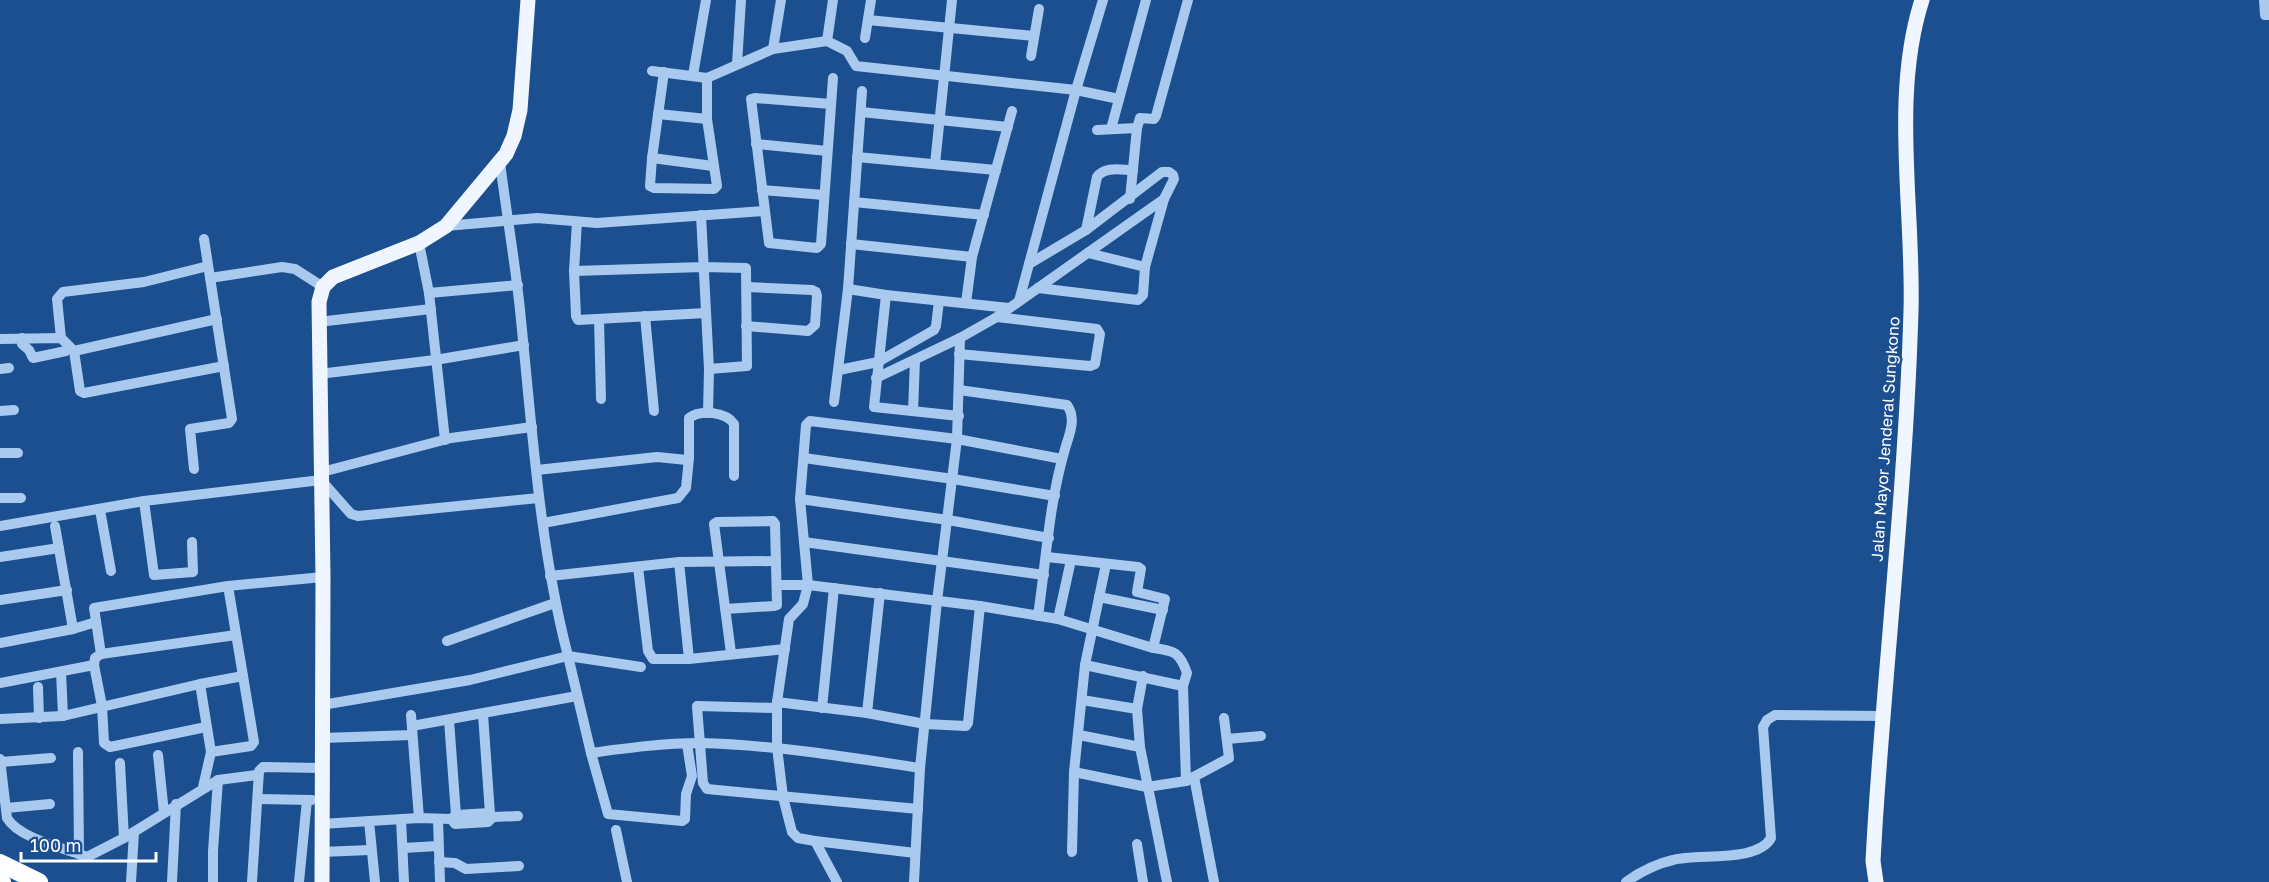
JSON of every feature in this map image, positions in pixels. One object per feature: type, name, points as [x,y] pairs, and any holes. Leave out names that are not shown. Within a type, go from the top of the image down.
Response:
[{"type":"highway","points":[[0,863],[39,882]]},
{"type":"main road","points":[[322,882],[321,824],[314,800],[322,768],[323,577],[319,302],[323,287],[333,277],[419,243],[447,226],[500,162],[514,136],[520,110],[528,0]]},
{"type":"main road","name":"Jalan Mayor Jenderal Sungkono","points":[[1876,882],[1873,861],[1882,716],[1909,361],[1912,274],[1909,237],[1906,77],[1910,46],[1922,0]]},
{"type":"street","points":[[693,75],[706,0]]},
{"type":"street","points":[[737,64],[741,0]]},
{"type":"street","points":[[773,49],[781,0]]},
{"type":"street","points":[[827,40],[834,0]]},
{"type":"street","points":[[865,38],[871,0]]},
{"type":"street","points":[[935,164],[952,0]]},
{"type":"street","points":[[1019,301],[1076,90],[1103,0]]},
{"type":"street","points":[[1111,129],[1146,0]]},
{"type":"street","points":[[1130,199],[1137,128],[1140,118],[1154,119],[1156,116],[1188,0]]},
{"type":"street","points":[[2264,0],[2265,15],[2269,15]]},
{"type":"street","points":[[1031,56],[1039,9]]},
{"type":"street","points":[[868,20],[1034,36]]},
{"type":"street","points":[[652,71],[707,78],[773,49],[827,40],[847,51],[856,66],[1076,90],[1119,99]]},
{"type":"street","points":[[664,72],[652,158],[650,186],[654,188],[714,189],[717,186],[707,119],[707,78]]},
{"type":"street","points":[[831,104],[751,99],[769,243],[817,248],[821,244],[833,78]]},
{"type":"street","points":[[834,402],[848,289],[862,91]]},
{"type":"street","points":[[966,303],[972,257],[1012,111]]},
{"type":"street","points":[[861,112],[1008,127]]},
{"type":"street","points":[[658,114],[707,119]]},
{"type":"street","points":[[1097,130],[1137,128]]},
{"type":"street","points":[[756,144],[827,151]]},
{"type":"street","points":[[857,157],[996,170]]},
{"type":"street","points":[[652,158],[713,166]]},
{"type":"street","points":[[500,162],[518,285],[539,498],[550,576],[577,696],[608,814],[686,819],[686,794],[692,776],[697,706],[777,705],[822,708],[867,713],[925,724],[963,727],[968,723],[980,606]]},
{"type":"street","points":[[1086,230],[1100,172],[1133,170]]},
{"type":"street","points":[[1029,264],[1086,230],[1130,199],[1162,172],[1173,174],[1174,179],[1164,199],[1145,267],[1143,295],[1138,300],[1038,288]]},
{"type":"street","points":[[762,190],[824,195]]},
{"type":"street","points":[[876,378],[960,338],[997,317],[1164,199]]},
{"type":"street","points":[[854,202],[984,215]]},
{"type":"street","points":[[447,226],[537,218],[576,222],[634,221],[764,211]]},
{"type":"street","points":[[700,215],[709,369],[708,413]]},
{"type":"street","points":[[576,222],[574,271],[578,320],[706,313]]},
{"type":"street","points":[[194,469],[190,429],[231,421],[204,239]]},
{"type":"street","points":[[419,243],[429,293],[445,440]]},
{"type":"street","points":[[851,244],[972,257]]},
{"type":"street","points":[[1088,253],[1145,267]]},
{"type":"street","points":[[224,366],[84,393],[80,391],[71,349],[61,338],[57,299],[63,292],[209,272],[282,267],[295,269],[323,287]]},
{"type":"street","points":[[574,271],[743,267],[747,272],[747,366],[709,369]]},
{"type":"street","points":[[429,293],[518,285]]},
{"type":"street","points":[[746,326],[808,331],[815,325],[817,296],[812,290],[747,287]]},
{"type":"street","points":[[848,289],[1009,308]]},
{"type":"street","points":[[886,295],[874,407],[958,416]]},
{"type":"street","points":[[839,370],[878,362],[936,328],[939,301]]},
{"type":"street","points":[[318,322],[431,309]]},
{"type":"street","points":[[645,316],[654,411]]},
{"type":"street","points":[[959,354],[1090,366],[1095,364],[1100,334],[1097,329],[997,317]]},
{"type":"street","points":[[22,338],[22,344],[33,358],[217,319]]},
{"type":"street","points":[[599,319],[601,399]]},
{"type":"street","points":[[0,339],[61,338]]},
{"type":"street","points":[[914,882],[920,768],[937,601],[957,440],[960,338]]},
{"type":"street","points":[[319,374],[435,360],[524,345]]},
{"type":"street","points":[[914,411],[915,360]]},
{"type":"street","points":[[959,390],[1067,405],[1072,415],[1072,425],[1062,459],[1055,496],[1038,616]]},
{"type":"street","points":[[0,411],[14,410]]},
{"type":"street","points":[[543,523],[678,498],[686,488],[689,418],[698,412],[729,418],[734,424],[734,476]]},
{"type":"street","points":[[915,853],[798,838],[792,832],[783,797],[777,747],[777,705],[789,619],[803,604],[808,585],[800,499],[806,425],[810,421],[957,440],[1062,459]]},
{"type":"street","points":[[0,526],[144,501],[322,476],[445,440],[532,427]]},
{"type":"street","points":[[0,453],[18,453]]},
{"type":"street","points":[[537,470],[657,457],[683,460],[689,458]]},
{"type":"street","points":[[804,458],[1055,496]]},
{"type":"street","points":[[322,476],[351,514],[357,516],[539,498]]},
{"type":"street","points":[[0,498],[21,498]]},
{"type":"street","points":[[800,499],[948,520],[1049,538]]},
{"type":"street","points":[[144,501],[154,575],[192,572],[192,542]]},
{"type":"street","points":[[100,510],[111,571]]},
{"type":"street","points":[[725,609],[776,606],[778,602],[775,524],[770,521],[715,523],[713,526],[731,653]]},
{"type":"street","points":[[55,526],[74,629]]},
{"type":"street","points":[[804,542],[1044,575]]},
{"type":"street","points":[[0,557],[60,548]]},
{"type":"street","points":[[1047,557],[1141,569],[1137,592],[1162,597],[1165,602],[1153,648]]},
{"type":"street","points":[[1058,619],[1071,560]]},
{"type":"street","points":[[550,576],[680,562],[776,561]]},
{"type":"street","points":[[680,562],[689,659]]},
{"type":"street","points":[[1072,852],[1074,772],[1085,665],[1106,564]]},
{"type":"street","points":[[638,567],[650,655],[653,659],[689,659],[784,649]]},
{"type":"street","points":[[101,654],[94,610],[96,606],[228,586],[323,577]]},
{"type":"street","points":[[777,585],[808,585],[980,606],[1058,619],[1153,648],[1173,651],[1179,656],[1187,673],[1183,686],[1190,779],[1214,882]]},
{"type":"street","points":[[211,752],[253,745],[228,586]]},
{"type":"street","points":[[822,708],[834,588]]},
{"type":"street","points":[[0,600],[67,590]]},
{"type":"street","points":[[867,713],[880,593]]},
{"type":"street","points":[[1099,597],[1163,610]]},
{"type":"street","points":[[447,641],[555,603]]},
{"type":"street","points":[[0,643],[74,629],[96,622]]},
{"type":"street","points":[[206,727],[110,747],[104,743],[102,706],[94,665],[95,658],[101,654],[236,635]]},
{"type":"street","points":[[322,705],[470,680],[568,656],[641,667]]},
{"type":"street","points":[[0,683],[94,665]]},
{"type":"street","points":[[1085,665],[1183,686]]},
{"type":"street","points":[[61,672],[63,716]]},
{"type":"street","points":[[0,719],[63,716],[243,676]]},
{"type":"street","points":[[1143,676],[1137,709],[1140,747],[1167,882]]},
{"type":"street","points":[[200,684],[211,752],[203,787]]},
{"type":"street","points":[[38,687],[39,718]]},
{"type":"street","points":[[322,738],[449,720],[577,696]]},
{"type":"street","points":[[1082,700],[1137,709]]},
{"type":"street","points":[[483,714],[492,816]]},
{"type":"street","points":[[1626,882],[1649,867],[1673,859],[1751,852],[1767,846],[1771,838],[1763,727],[1767,720],[1775,715],[1882,716]]},
{"type":"street","points":[[1074,772],[1147,787],[1190,779],[1229,758],[1224,718]]},
{"type":"street","points":[[449,720],[453,817]]},
{"type":"street","points":[[411,725],[419,818]]},
{"type":"street","points":[[1079,735],[1140,747]]},
{"type":"street","points":[[1227,739],[1261,736]]},
{"type":"street","points":[[591,753],[642,746],[693,744],[777,747],[920,768]]},
{"type":"street","points":[[693,744],[703,783],[707,789],[918,808]]},
{"type":"street","points":[[78,752],[79,854]]},
{"type":"street","points":[[158,755],[164,813]]},
{"type":"street","points":[[51,758],[0,760],[8,818],[17,828],[30,836],[87,857],[134,832],[203,787],[218,780],[257,775]]},
{"type":"street","points":[[120,763],[124,838]]},
{"type":"street","points":[[252,882],[258,799],[257,775],[263,767],[322,768]]},
{"type":"street","points":[[213,882],[218,780]]},
{"type":"street","points":[[258,799],[314,800],[299,882]]},
{"type":"street","points":[[6,808],[50,804]]},
{"type":"street","points":[[171,882],[176,804]]},
{"type":"street","points":[[321,824],[419,818],[518,816]]},
{"type":"street","points":[[401,819],[404,882]]},
{"type":"street","points":[[438,819],[440,882]]},
{"type":"street","points":[[369,821],[370,850],[375,882]]},
{"type":"street","points":[[616,830],[627,882]]},
{"type":"street","points":[[131,882],[134,832]]},
{"type":"street","points":[[815,841],[837,882]]},
{"type":"street","points":[[1137,844],[1143,882]]},
{"type":"street","points":[[403,848],[438,846]]},
{"type":"street","points":[[321,852],[370,850]]},
{"type":"street","points":[[439,862],[454,863],[466,869],[519,866]]}]
